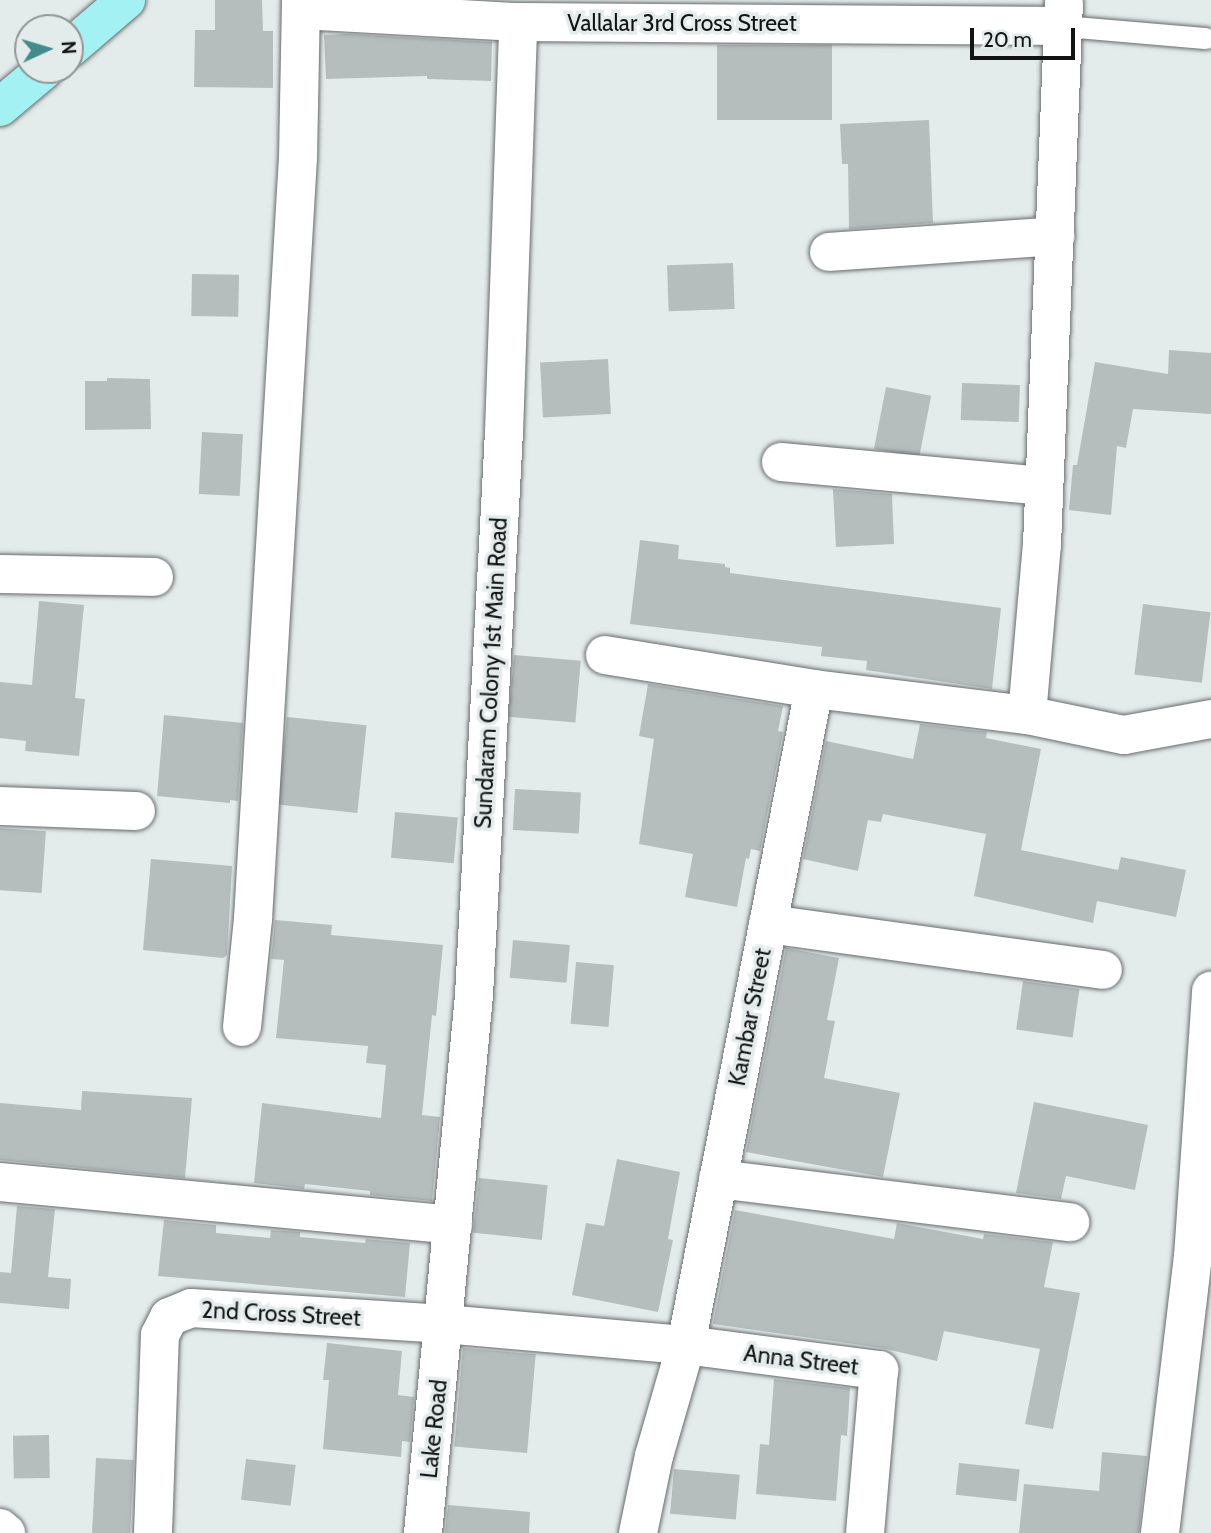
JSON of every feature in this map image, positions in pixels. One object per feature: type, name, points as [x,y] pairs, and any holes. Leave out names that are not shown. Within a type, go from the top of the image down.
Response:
[{"type":"main road","points":[[84,36],[126,0]]},
{"type":"main road","points":[[0,107],[27,84]]},
{"type":"street","name":"Vallalar 3rd Cross Street","points":[[301,5],[518,22],[1064,13]]},
{"type":"street","points":[[242,1027],[253,919],[297,172],[301,5]]},
{"type":"street","points":[[1027,715],[1042,545],[1064,13]]},
{"type":"street","name":"Sundaram Colony 1st Main Road","points":[[444,1324],[477,953],[504,432],[518,22]]},
{"type":"street","points":[[829,252],[1055,236]]},
{"type":"street","points":[[781,462],[1043,486]]},
{"type":"street","points":[[0,574],[154,577]]},
{"type":"street","points":[[605,655],[814,689],[1027,715],[1124,735],[1211,719]]},
{"type":"street","name":"Kambar Street","points":[[638,1533],[654,1456],[686,1345],[814,689]]},
{"type":"street","points":[[0,806],[136,811]]},
{"type":"street","points":[[768,924],[1103,970]]},
{"type":"street","points":[[1160,1533],[1193,1257],[1211,991]]},
{"type":"street","points":[[719,1179],[1070,1222]]},
{"type":"street","points":[[0,1182],[453,1225]]},
{"type":"street","name":"2nd Cross Street","points":[[153,1533],[160,1335],[169,1317],[191,1308],[444,1324],[686,1345]]},
{"type":"street","name":"Lake Road","points":[[423,1533],[444,1324]]},
{"type":"street","name":"Anna Street","points":[[686,1345],[879,1370],[865,1533]]},
{"type":"street","points":[[0,1528],[6,1533]]},
{"type":"lane","points":[[1064,13],[1205,38]]},
{"type":"building","points":[[215,0],[262,0],[263,31],[273,31],[273,88],[194,87],[195,30],[215,30]]},
{"type":"building","points":[[324,35],[492,42],[491,81],[427,79],[427,76],[326,79]]},
{"type":"building","points":[[717,45],[832,45],[832,120],[717,120]]},
{"type":"building","points":[[929,120],[933,223],[849,229],[848,164],[842,164],[840,124]]},
{"type":"building","points":[[733,263],[735,309],[669,311],[667,265]]},
{"type":"building","points":[[192,274],[239,275],[238,317],[191,316]]},
{"type":"building","points":[[1169,350],[1211,353],[1211,414],[1133,409],[1126,448],[1117,446],[1111,515],[1069,510],[1073,465],[1077,465],[1095,362],[1168,374]]},
{"type":"building","points":[[608,359],[611,414],[543,417],[540,363]]},
{"type":"building","points":[[107,378],[150,379],[151,429],[85,430],[85,381],[107,381]]},
{"type":"building","points":[[962,383],[1020,385],[1019,422],[961,420]]},
{"type":"building","points":[[886,387],[931,396],[919,458],[874,449]]},
{"type":"building","points":[[202,432],[243,434],[240,496],[199,494]]},
{"type":"building","points":[[833,489],[892,494],[894,544],[836,547]]},
{"type":"building","points":[[640,540],[679,545],[678,559],[725,564],[725,567],[730,568],[730,573],[1001,608],[992,689],[866,670],[867,661],[821,656],[822,647],[630,624]]},
{"type":"building","points":[[39,601],[84,605],[75,698],[85,699],[79,756],[25,751],[26,741],[0,738],[0,682],[32,685]]},
{"type":"building","points":[[1143,604],[1210,612],[1202,683],[1134,674]]},
{"type":"building","points":[[514,655],[581,661],[575,723],[509,717]]},
{"type":"building","points":[[648,684],[783,706],[778,731],[783,732],[760,851],[751,849],[749,859],[746,858],[737,907],[685,897],[693,854],[639,844],[654,739],[639,736]]},
{"type":"building","points":[[164,715],[243,723],[238,801],[230,800],[230,803],[157,796]]},
{"type":"building","points":[[287,717],[367,725],[357,813],[278,805]]},
{"type":"building","points":[[920,724],[987,732],[986,738],[1041,749],[1021,850],[1118,870],[1121,857],[1186,870],[1176,917],[1097,901],[1093,923],[974,896],[986,834],[883,814],[881,822],[868,820],[858,871],[803,859],[826,741],[913,759]]},
{"type":"building","points":[[515,789],[581,792],[579,833],[513,830]]},
{"type":"building","points":[[395,812],[458,817],[454,863],[391,858]]},
{"type":"building","points":[[0,828],[46,831],[42,893],[0,890]]},
{"type":"building","points":[[151,859],[232,866],[227,955],[223,958],[143,950]]},
{"type":"building","points":[[275,920],[332,925],[331,935],[443,945],[436,1016],[432,1015],[422,1115],[440,1117],[432,1201],[370,1195],[370,1191],[305,1184],[304,1189],[254,1183],[262,1103],[381,1118],[386,1065],[366,1063],[368,1046],[276,1038],[284,960],[271,959]]},
{"type":"building","points":[[513,940],[570,945],[566,983],[510,978]]},
{"type":"building","points":[[786,948],[839,958],[827,1020],[835,1021],[824,1078],[900,1093],[883,1177],[746,1152]]},
{"type":"building","points":[[576,962],[614,965],[608,1027],[571,1024]]},
{"type":"building","points":[[1023,981],[1079,989],[1073,1037],[1016,1030]]},
{"type":"building","points":[[82,1091],[192,1098],[185,1178],[0,1160],[0,1103],[81,1110]]},
{"type":"building","points":[[1034,1102],[1148,1125],[1135,1190],[1066,1176],[1061,1199],[1016,1193]]},
{"type":"building","points":[[617,1159],[680,1172],[668,1239],[673,1240],[658,1312],[572,1295],[586,1223],[604,1226]]},
{"type":"building","points":[[479,1178],[548,1185],[542,1240],[473,1233]]},
{"type":"building","points":[[17,1206],[55,1209],[48,1277],[71,1279],[69,1309],[0,1303],[0,1272],[11,1273]]},
{"type":"building","points":[[735,1210],[894,1239],[897,1223],[983,1239],[984,1234],[1053,1242],[1044,1287],[1080,1293],[1053,1429],[1025,1424],[1040,1349],[944,1331],[937,1361],[882,1348],[713,1324]]},
{"type":"building","points":[[164,1220],[216,1225],[216,1233],[270,1238],[271,1230],[300,1232],[300,1237],[365,1243],[366,1239],[410,1243],[405,1297],[158,1276]]},
{"type":"building","points":[[327,1343],[402,1351],[398,1395],[414,1397],[410,1442],[402,1441],[401,1457],[323,1449],[329,1380],[323,1380]]},
{"type":"building","points":[[463,1348],[536,1354],[527,1453],[454,1447]]},
{"type":"building","points":[[774,1379],[850,1388],[847,1436],[841,1435],[836,1501],[756,1494],[760,1444],[769,1445]]},
{"type":"building","points":[[49,1435],[50,1478],[14,1479],[13,1436]]},
{"type":"building","points":[[1102,1452],[1147,1456],[1139,1533],[1019,1533],[1024,1484],[1099,1491]]},
{"type":"building","points":[[96,1458],[134,1460],[130,1533],[92,1533]]},
{"type":"building","points":[[246,1459],[296,1465],[291,1506],[241,1500]]},
{"type":"building","points":[[959,1463],[1020,1469],[1016,1501],[956,1495]]},
{"type":"building","points":[[674,1469],[740,1475],[736,1520],[670,1514]]},
{"type":"building","points":[[448,1505],[530,1512],[529,1533],[445,1533]]}]
